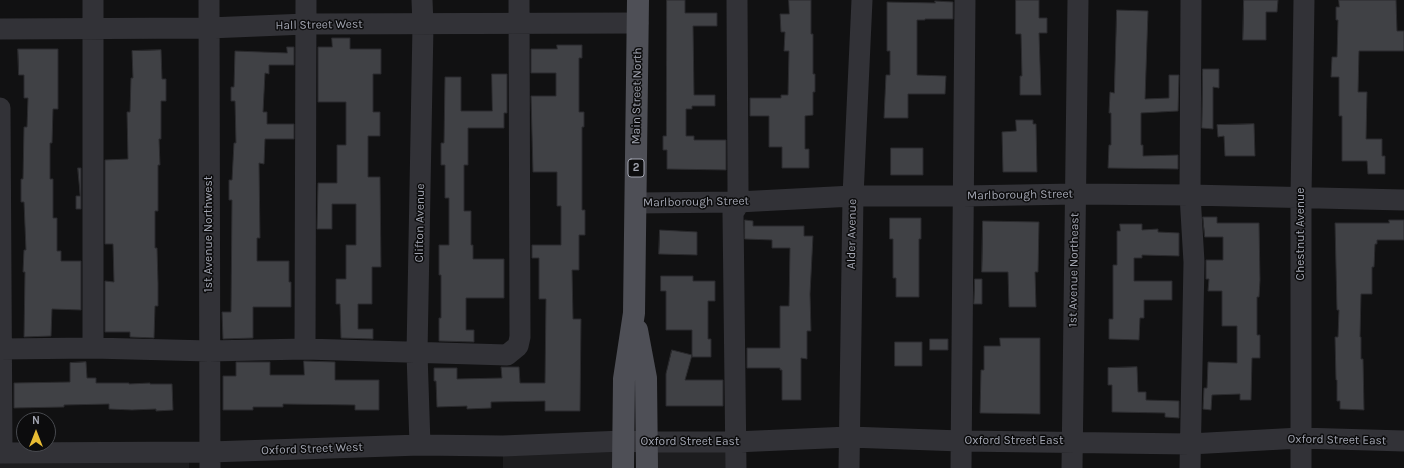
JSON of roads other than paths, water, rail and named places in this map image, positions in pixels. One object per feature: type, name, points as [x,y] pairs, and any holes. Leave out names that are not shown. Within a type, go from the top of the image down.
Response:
[{"type":"main road","name":"Main Street North","points":[[623,468],[624,379],[634,313],[638,0]]},
{"type":"main road","name":"Main Street North","points":[[634,313],[646,378],[647,468]]},
{"type":"street","points":[[93,0],[93,348]]},
{"type":"street","name":"1st Avenue Northwest","points":[[210,0],[210,460]]},
{"type":"street","points":[[305,349],[306,0]]},
{"type":"street","name":"Clifton Avenue","points":[[420,445],[417,353],[424,25],[422,0]]},
{"type":"street","points":[[0,349],[93,348],[209,351],[305,349],[507,355],[518,346],[520,337],[519,0]]},
{"type":"street","points":[[736,0],[738,202],[733,213],[732,220],[736,468]]},
{"type":"street","name":"Alder Avenue","points":[[849,468],[853,196],[862,0]]},
{"type":"street","points":[[961,468],[965,0]]},
{"type":"street","name":"1st Avenue Northeast","points":[[1072,468],[1071,442],[1078,0]]},
{"type":"street","points":[[1190,468],[1194,262],[1190,195],[1191,0]]},
{"type":"street","name":"Chestnut Avenue","points":[[1301,468],[1301,198],[1304,0]]},
{"type":"street","name":"Hall Street West","points":[[0,29],[93,30],[210,28],[306,24],[424,25],[638,23]]},
{"type":"street","points":[[0,108],[1,453]]},
{"type":"street","name":"Marlborough Street","points":[[636,203],[738,202],[853,196],[1075,194],[1404,200]]},
{"type":"street","name":"Oxford Street East","points":[[623,441],[735,442],[849,437],[961,441],[1190,444],[1300,438],[1404,441]]},
{"type":"street","name":"Oxford Street West","points":[[1,453],[210,460],[420,445],[503,446],[623,441]]}]
